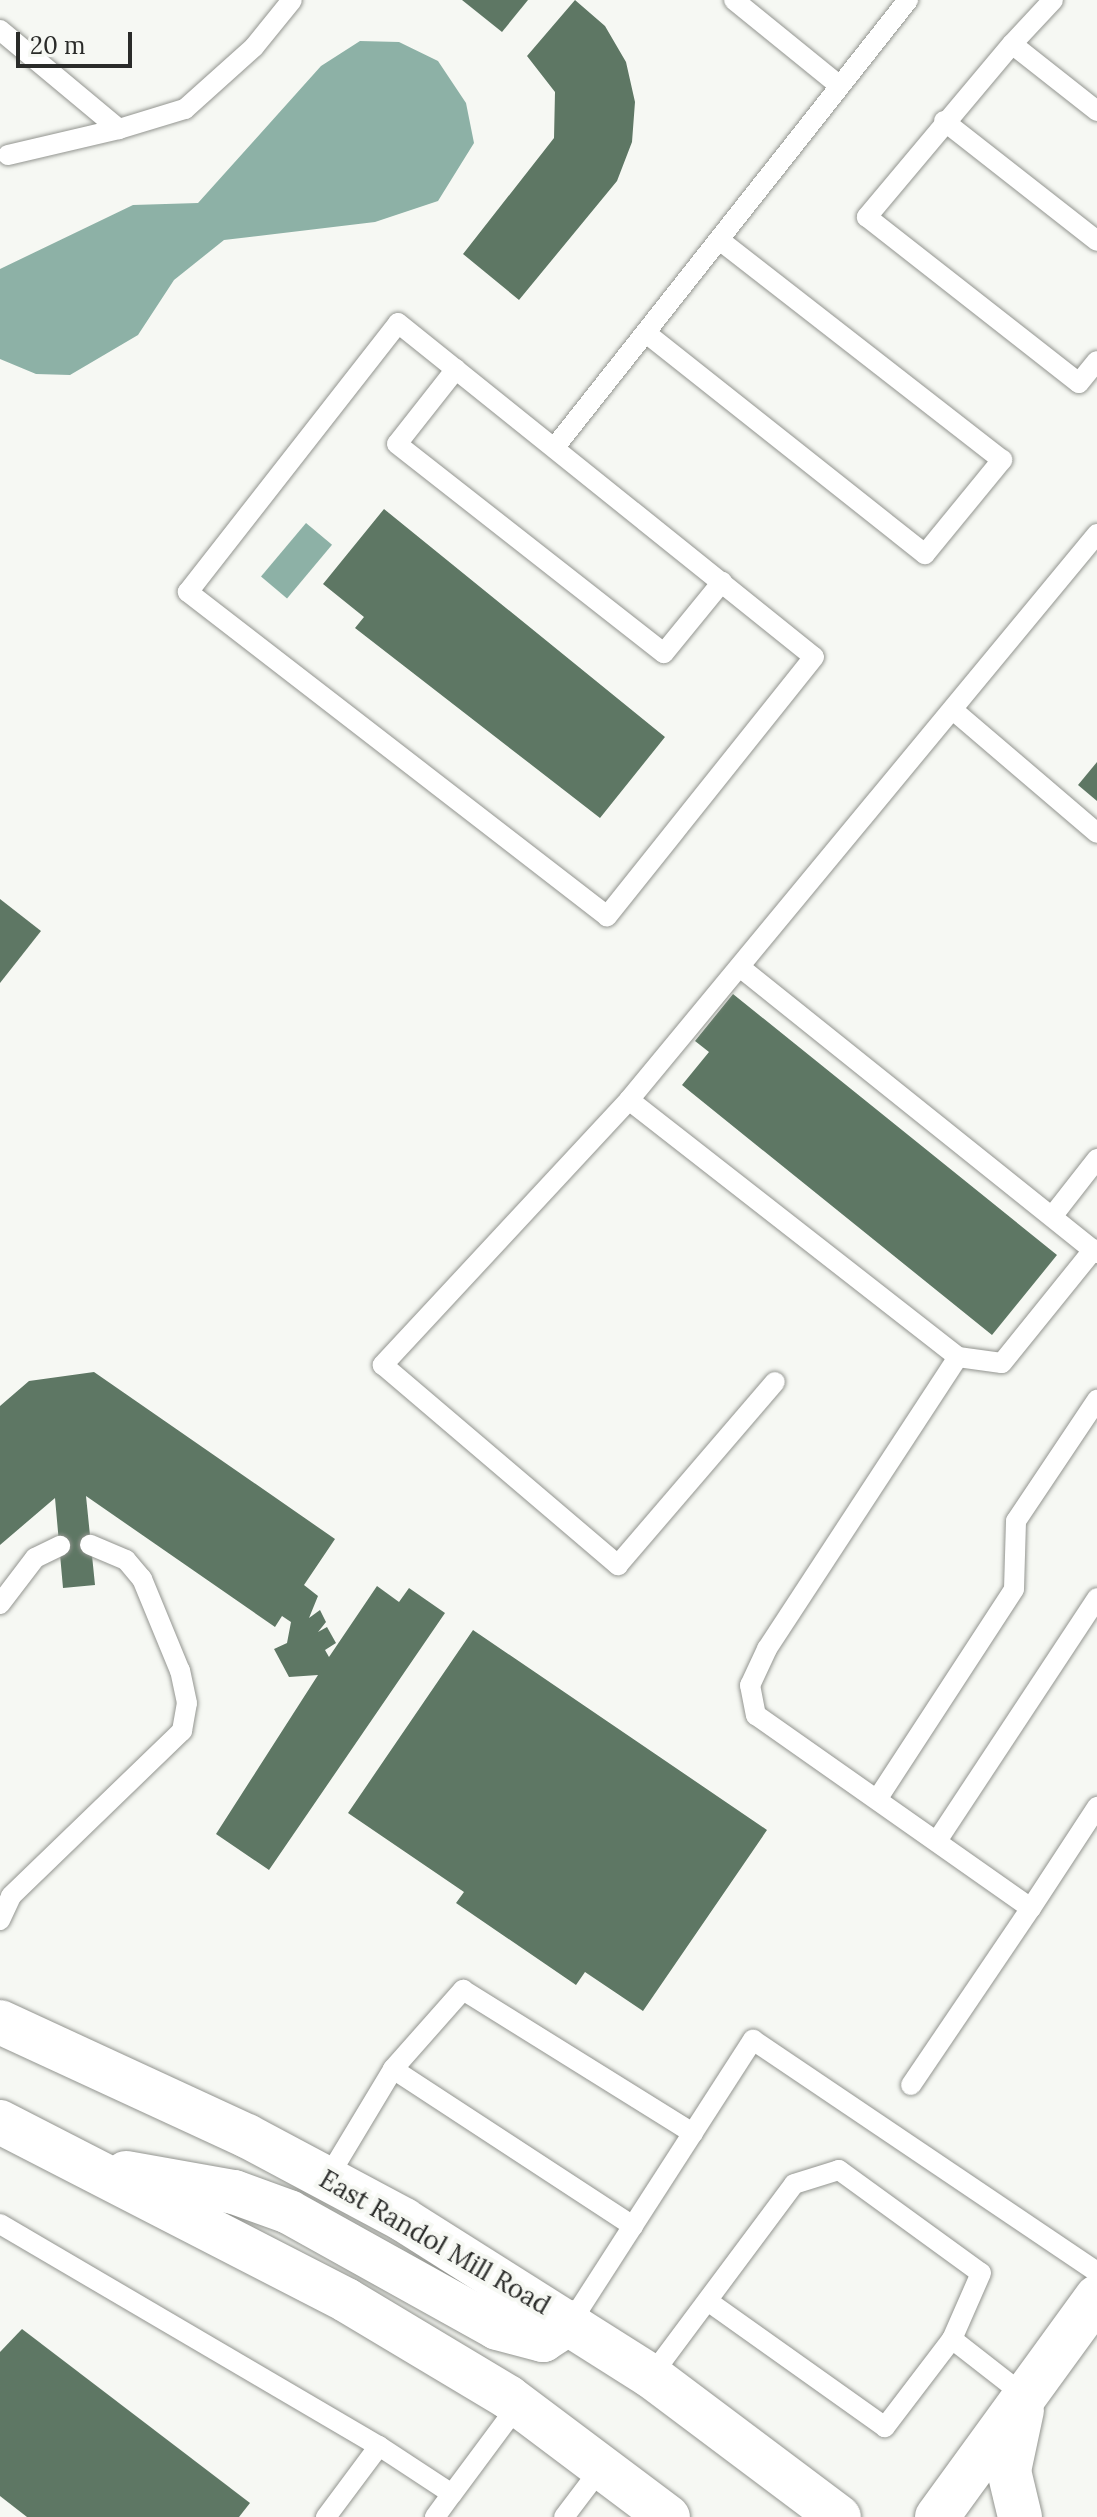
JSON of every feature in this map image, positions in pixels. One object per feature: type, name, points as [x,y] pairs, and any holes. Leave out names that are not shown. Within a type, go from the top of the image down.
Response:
[{"type":"main road","name":"East Randol Mill Road","points":[[0,2022],[327,2179],[571,2322],[651,2376],[839,2517]]},
{"type":"main road","points":[[0,2122],[346,2300],[518,2405],[668,2517]]},
{"type":"main road","points":[[100,2172],[155,2174],[289,2212],[497,2328],[543,2340],[571,2322]]},
{"type":"main road","points":[[937,2517],[1097,2297]]},
{"type":"main road","points":[[1020,2517],[1009,2471],[1025,2396]]},
{"type":"lane","points":[[3,154],[119,129],[185,109],[254,47],[292,0]]},
{"type":"lane","points":[[734,0],[840,86]]},
{"type":"lane","points":[[555,447],[908,0]]},
{"type":"lane","points":[[1053,0],[944,121],[867,217],[1079,383],[1097,361]]},
{"type":"lane","points":[[0,30],[119,129]]},
{"type":"lane","points":[[1012,44],[1097,111]]},
{"type":"lane","points":[[944,121],[1097,241]]},
{"type":"lane","points":[[646,333],[925,554],[1002,460],[719,240]]},
{"type":"lane","points":[[398,323],[555,447],[814,657],[607,916],[188,592],[398,323]]},
{"type":"lane","points":[[456,369],[397,444],[664,653],[722,582]]},
{"type":"lane","points":[[775,1382],[618,1565],[383,1365],[629,1100],[1097,534]]},
{"type":"lane","points":[[953,710],[1097,833]]},
{"type":"lane","points":[[629,1100],[958,1357],[1002,1363],[1095,1251],[1054,1214],[741,968]]},
{"type":"lane","points":[[1054,1214],[1097,1159]]},
{"type":"lane","points":[[958,1357],[750,1685],[756,1715],[1031,1908]]},
{"type":"lane","points":[[878,1798],[1014,1589],[1016,1521],[1097,1400]]},
{"type":"lane","points":[[0,1920],[6,1892],[182,1731],[187,1703],[180,1671],[142,1579],[126,1560],[90,1545]]},
{"type":"lane","points":[[0,1604],[35,1558],[60,1546]]},
{"type":"lane","points":[[937,1841],[1097,1598]]},
{"type":"lane","points":[[911,2085],[1097,1807]]},
{"type":"lane","points":[[327,2179],[393,2069],[463,1990],[693,2133]]},
{"type":"lane","points":[[571,2322],[753,2040],[1097,2272]]},
{"type":"lane","points":[[393,2069],[633,2226]]},
{"type":"lane","points":[[651,2376],[794,2184],[839,2170],[981,2273],[952,2339],[885,2427],[709,2302]]},
{"type":"lane","points":[[0,2224],[379,2446],[452,2494]]},
{"type":"lane","points":[[952,2339],[1025,2396]]},
{"type":"lane","points":[[435,2517],[518,2405]]},
{"type":"lane","points":[[326,2517],[379,2446]]},
{"type":"lane","points":[[564,2517],[602,2467]]},
{"type":"shaded area","points":[[360,41],[399,42],[438,61],[466,103],[474,143],[438,201],[375,222],[224,240],[174,280],[138,335],[70,375],[36,374],[0,359],[0,269],[133,205],[198,203],[321,66]]},
{"type":"shaded area","points":[[306,523],[332,545],[287,598],[261,577]]},
{"type":"building","points":[[462,0],[528,0],[502,32]]},
{"type":"building","points":[[575,0],[605,26],[626,62],[635,102],[632,142],[617,181],[519,300],[463,254],[554,138],[555,92],[527,56]]},
{"type":"building","points":[[384,509],[665,737],[600,818],[355,628],[364,617],[323,584]]},
{"type":"building","points":[[1097,762],[1097,801],[1078,785]]},
{"type":"building","points":[[0,899],[41,931],[0,983]]},
{"type":"building","points":[[733,994],[1057,1255],[992,1335],[682,1085],[709,1052],[695,1041]]},
{"type":"building","points":[[94,1372],[335,1539],[304,1585],[318,1596],[309,1618],[320,1610],[326,1622],[318,1632],[327,1627],[336,1643],[325,1650],[329,1657],[377,1586],[399,1602],[409,1588],[445,1613],[269,1870],[216,1834],[318,1675],[289,1677],[274,1649],[287,1643],[291,1622],[282,1616],[275,1627],[86,1496],[95,1585],[63,1588],[55,1498],[0,1545],[0,1406],[29,1381]]},
{"type":"building","points":[[473,1630],[767,1830],[643,2011],[585,1972],[576,1985],[456,1903],[464,1892],[348,1813]]},
{"type":"building","points":[[22,2329],[250,2503],[239,2517],[27,2517],[0,2496],[0,2352]]}]
